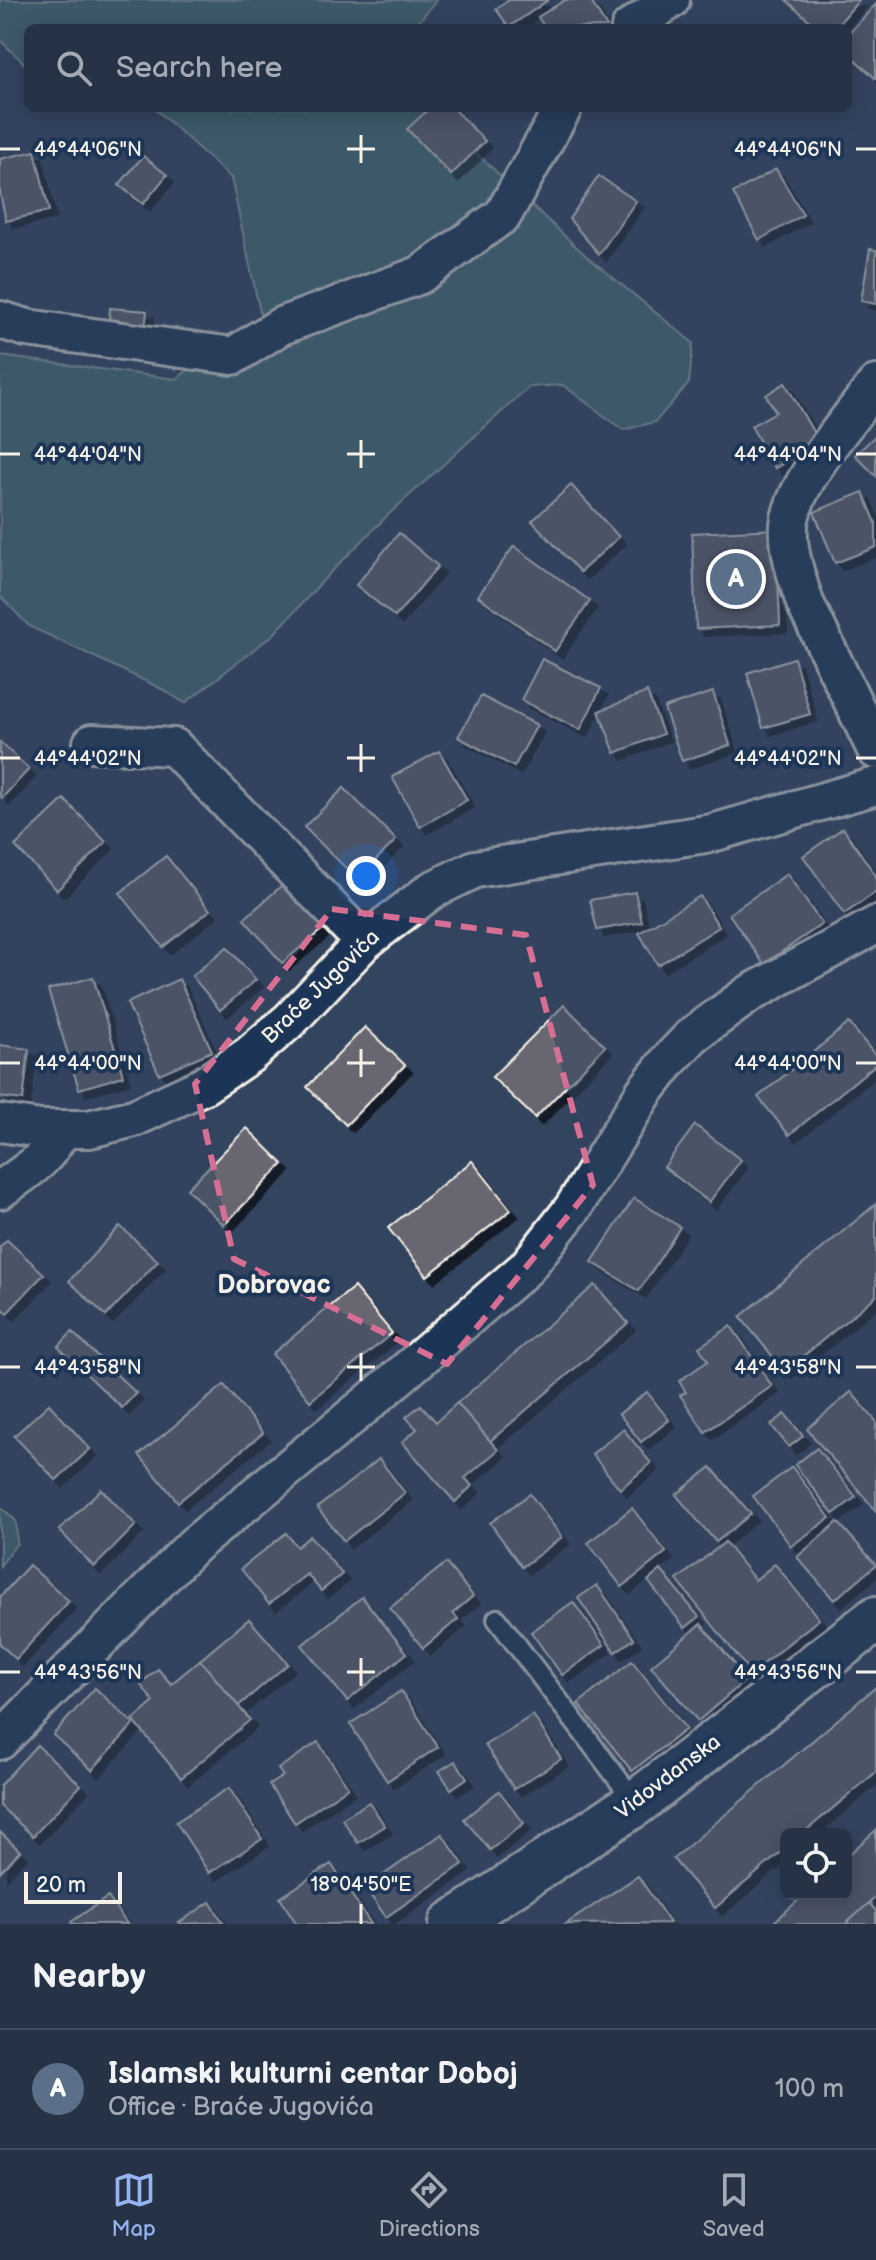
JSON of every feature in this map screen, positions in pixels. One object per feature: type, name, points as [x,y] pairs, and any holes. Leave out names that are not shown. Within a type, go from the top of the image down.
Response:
[{"type":"street","points":[[636,24],[671,0]]},
{"type":"street","points":[[0,320],[27,328],[233,356],[281,326],[420,275],[503,215],[561,112]]},
{"type":"street","points":[[876,384],[806,480],[792,507],[789,528],[797,578],[805,603],[876,750]]},
{"type":"street","points":[[92,743],[174,747],[364,942]]},
{"type":"street","name":"Braće Jugovića","points":[[0,1123],[41,1129],[89,1129],[134,1118],[203,1086],[249,1055],[290,1020],[364,942],[432,890],[475,869],[712,833],[876,786]]},
{"type":"street","points":[[0,1741],[194,1545],[367,1404],[526,1268],[573,1208],[645,1091],[693,1035],[749,994],[876,925]]},
{"type":"street","points":[[0,1190],[41,1161],[63,1129]]},
{"type":"street","name":"Vidovdanska","points":[[452,1924],[636,1803],[876,1619]]},
{"type":"lane","points":[[497,1619],[636,1803]]},
{"type":"highlighted area","points":[[332,909],[526,935],[593,1185],[447,1364],[234,1259],[195,1084]]},
{"type":"green space","points":[[0,0],[437,0],[416,24],[24,24],[24,63],[0,40]]},
{"type":"green space","points":[[158,112],[432,112],[584,254],[693,343],[689,383],[655,422],[623,430],[563,385],[529,387],[390,513],[274,634],[185,703],[29,626],[0,596],[0,356],[176,379],[261,317],[231,178]]},
{"type":"green space","points":[[0,1506],[16,1521],[17,1543],[0,1566]]},
{"type":"building","points":[[509,0],[548,0],[513,24],[507,24],[496,9]]},
{"type":"building","points":[[565,0],[590,0],[605,24],[542,24],[538,17]]},
{"type":"building","points":[[786,0],[859,0],[838,24],[813,24]]},
{"type":"building","points":[[876,4],[875,78],[852,57],[852,30]]},
{"type":"building","points":[[426,112],[457,112],[485,141],[451,175],[407,129]]},
{"type":"building","points":[[35,151],[49,211],[6,221],[0,193],[0,159]]},
{"type":"building","points":[[143,156],[167,175],[143,204],[119,185]]},
{"type":"building","points":[[776,169],[803,215],[759,240],[733,193]]},
{"type":"building","points":[[599,176],[636,201],[599,254],[569,219]]},
{"type":"building","points":[[870,249],[876,250],[876,304],[861,301]]},
{"type":"building","points":[[110,308],[147,311],[144,338],[108,334]]},
{"type":"building","points":[[785,383],[819,442],[775,468],[751,426],[776,412],[766,395]]},
{"type":"building","points":[[876,435],[876,476],[855,455]]},
{"type":"building","points":[[571,485],[619,537],[580,572],[532,521]]},
{"type":"building","points":[[863,492],[876,523],[876,547],[835,563],[814,512]]},
{"type":"building","points":[[776,529],[780,625],[696,629],[692,533]]},
{"type":"building","points":[[399,533],[438,566],[395,617],[356,585]]},
{"type":"building","points":[[514,546],[590,601],[555,651],[478,596]]},
{"type":"building","points":[[794,658],[810,714],[763,728],[747,673]]},
{"type":"building","points":[[542,659],[601,688],[580,730],[521,700]]},
{"type":"building","points":[[647,692],[663,734],[615,753],[599,711]]},
{"type":"building","points":[[713,692],[730,745],[682,761],[664,708]]},
{"type":"building","points":[[481,696],[537,725],[514,767],[458,737]]},
{"type":"building","points":[[0,742],[29,769],[2,798],[0,796]]},
{"type":"building","points":[[439,751],[467,800],[420,827],[392,777]]},
{"type":"building","points":[[344,788],[396,840],[357,879],[304,827]]},
{"type":"building","points":[[64,799],[106,842],[57,890],[15,846]]},
{"type":"building","points":[[843,828],[876,876],[876,892],[844,914],[803,856]]},
{"type":"building","points":[[166,856],[210,910],[163,947],[120,893]]},
{"type":"building","points":[[787,874],[822,924],[764,964],[729,914]]},
{"type":"building","points":[[287,881],[326,926],[282,963],[244,919]]},
{"type":"building","points":[[635,892],[642,922],[597,930],[590,900]]},
{"type":"building","points":[[700,896],[719,927],[658,965],[639,933]]},
{"type":"building","points":[[227,947],[256,980],[220,1010],[192,976]]},
{"type":"building","points":[[93,977],[123,1076],[79,1089],[48,990]]},
{"type":"building","points":[[179,979],[212,1051],[159,1074],[127,1003]]},
{"type":"building","points":[[564,1005],[605,1046],[535,1118],[492,1077]]},
{"type":"building","points":[[849,1023],[876,1056],[876,1064],[789,1135],[758,1097]]},
{"type":"building","points":[[365,1027],[405,1065],[346,1125],[307,1087]]},
{"type":"building","points":[[0,1045],[29,1049],[23,1100],[0,1097]]},
{"type":"building","points":[[695,1125],[741,1160],[709,1202],[664,1167]]},
{"type":"building","points":[[247,1128],[283,1164],[224,1225],[187,1189]]},
{"type":"building","points":[[472,1161],[511,1210],[427,1276],[388,1228]]},
{"type":"building","points":[[634,1198],[680,1227],[639,1291],[592,1262]]},
{"type":"building","points":[[876,1204],[876,1296],[785,1371],[740,1317]]},
{"type":"building","points":[[120,1226],[158,1261],[106,1316],[69,1281]]},
{"type":"building","points":[[7,1240],[44,1274],[7,1313],[0,1306],[0,1247]]},
{"type":"building","points":[[595,1285],[628,1323],[490,1441],[457,1403]]},
{"type":"building","points":[[354,1287],[392,1333],[310,1401],[272,1354]]},
{"type":"building","points":[[731,1326],[772,1386],[705,1432],[680,1395],[686,1392],[679,1381],[708,1361],[699,1347]]},
{"type":"building","points":[[72,1332],[136,1393],[122,1408],[58,1347]]},
{"type":"building","points":[[224,1385],[263,1433],[178,1502],[139,1455]]},
{"type":"building","points":[[647,1392],[669,1420],[641,1442],[619,1414]]},
{"type":"building","points":[[851,1392],[876,1421],[876,1511],[807,1429]]},
{"type":"building","points":[[457,1403],[498,1450],[465,1478],[472,1486],[455,1502],[402,1442],[417,1429],[406,1417],[421,1405],[436,1422]]},
{"type":"building","points":[[49,1404],[90,1449],[56,1480],[14,1436]]},
{"type":"building","points":[[785,1414],[803,1436],[789,1447],[771,1425]]},
{"type":"building","points":[[623,1429],[651,1463],[620,1489],[592,1454]]},
{"type":"building","points":[[817,1448],[856,1497],[833,1514],[795,1465]]},
{"type":"building","points":[[379,1459],[405,1493],[344,1541],[317,1508]]},
{"type":"building","points":[[711,1467],[751,1514],[716,1542],[676,1495]]},
{"type":"building","points":[[792,1467],[830,1518],[791,1546],[753,1496]]},
{"type":"building","points":[[101,1489],[136,1525],[94,1567],[59,1530]]},
{"type":"building","points":[[530,1494],[562,1537],[522,1567],[490,1523]]},
{"type":"building","points":[[632,1508],[666,1552],[622,1587],[588,1543]]},
{"type":"building","points":[[838,1522],[876,1565],[834,1600],[797,1557]]},
{"type":"building","points":[[286,1533],[297,1547],[310,1536],[342,1574],[321,1591],[307,1574],[269,1604],[241,1569]]},
{"type":"building","points":[[725,1542],[755,1580],[775,1564],[819,1619],[751,1673],[677,1580]]},
{"type":"building","points":[[446,1563],[473,1596],[453,1613],[458,1619],[423,1648],[390,1608]]},
{"type":"building","points":[[29,1565],[69,1601],[16,1659],[0,1644],[0,1597]]},
{"type":"building","points":[[661,1570],[699,1617],[685,1628],[648,1581]]},
{"type":"building","points":[[597,1585],[634,1639],[615,1652],[578,1598]]},
{"type":"building","points":[[362,1597],[407,1653],[347,1701],[302,1645]]},
{"type":"building","points":[[573,1602],[604,1645],[562,1675],[531,1632]]},
{"type":"building","points":[[249,1619],[288,1664],[238,1706],[200,1660]]},
{"type":"building","points":[[701,1624],[747,1679],[698,1721],[651,1666]]},
{"type":"building","points":[[200,1660],[250,1720],[181,1778],[133,1720],[154,1702],[140,1684],[158,1669],[171,1684]]},
{"type":"building","points":[[632,1661],[686,1729],[632,1771],[578,1704]]},
{"type":"building","points":[[876,1687],[876,1772],[809,1828],[780,1828],[780,1853],[715,1908],[673,1859]]},
{"type":"building","points":[[95,1688],[134,1724],[92,1770],[53,1735]]},
{"type":"building","points":[[401,1691],[438,1747],[387,1781],[350,1724]]},
{"type":"building","points":[[533,1715],[561,1759],[514,1789],[485,1745]]},
{"type":"building","points":[[318,1742],[348,1787],[295,1823],[269,1785],[283,1776],[278,1769]]},
{"type":"building","points":[[37,1745],[81,1785],[33,1836],[0,1806],[0,1785]]},
{"type":"building","points":[[455,1761],[467,1778],[451,1789],[439,1771]]},
{"type":"building","points":[[229,1788],[262,1839],[209,1873],[176,1822]]},
{"type":"building","points":[[499,1791],[524,1823],[490,1850],[464,1819]]},
{"type":"building","points":[[369,1802],[385,1826],[358,1843],[342,1819]]},
{"type":"building","points":[[876,1830],[876,1897],[846,1924],[772,1924],[798,1900],[852,1900],[852,1852]]},
{"type":"building","points":[[0,1832],[20,1851],[0,1872]]},
{"type":"building","points":[[442,1834],[463,1864],[386,1917],[365,1888]]},
{"type":"building","points":[[331,1864],[371,1924],[297,1924],[280,1898]]},
{"type":"building","points":[[638,1876],[670,1923],[566,1924]]},
{"type":"building","points":[[108,1897],[127,1924],[72,1924],[71,1922]]},
{"type":"building","points":[[210,1902],[223,1922],[179,1923]]},
{"type":"building","points":[[869,1903],[876,1911],[876,1924],[846,1924]]},
{"type":"place","name":"Islamski kulturni centar Doboj","points":[[736,579]]},
{"type":"district","name":"Dobrovac","points":[[274,1285]]}]
